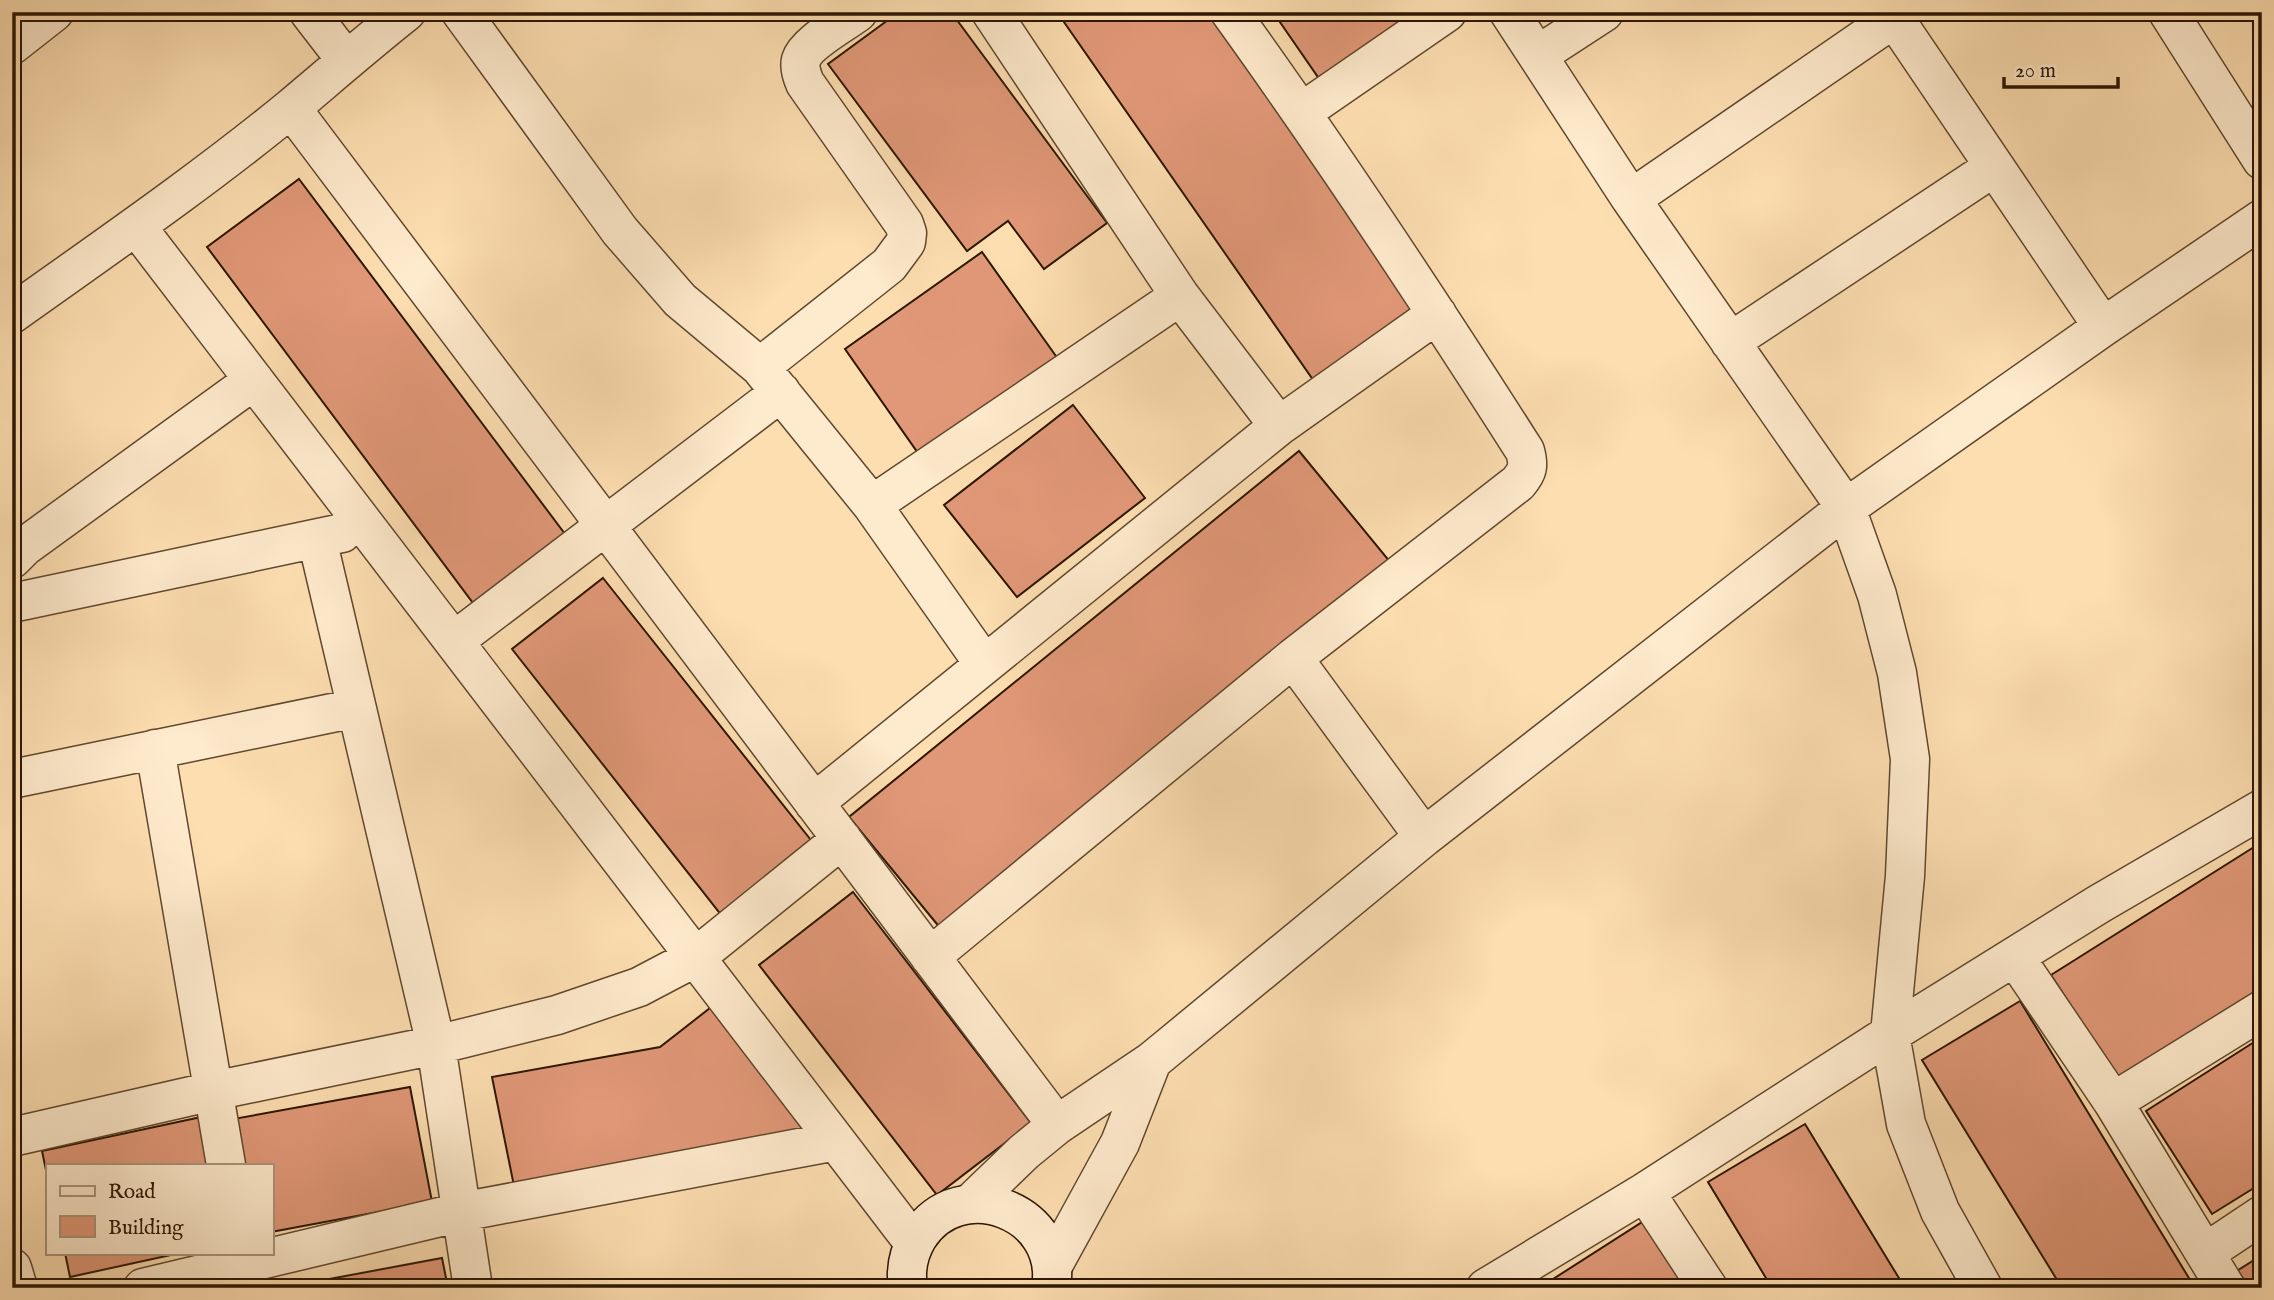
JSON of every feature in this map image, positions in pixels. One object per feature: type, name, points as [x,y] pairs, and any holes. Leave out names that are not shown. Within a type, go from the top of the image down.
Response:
[{"type":"street","points":[[12,45],[54,12]]},
{"type":"street","points":[[309,12],[346,60]]},
{"type":"street","points":[[12,314],[136,226],[291,108],[406,12]]},
{"type":"street","points":[[461,12],[620,231],[680,300],[771,379],[872,505],[984,664]]},
{"type":"street","points":[[454,641],[604,524],[771,379],[889,265],[906,242],[904,224],[805,83],[801,72],[801,61],[807,51],[858,12]]},
{"type":"street","points":[[991,12],[1180,296],[1279,426]]},
{"type":"street","points":[[930,957],[1293,658],[1518,484],[1527,472],[1525,451],[1437,314],[1302,112],[1230,12]]},
{"type":"street","points":[[1302,112],[1447,12]]},
{"type":"street","points":[[1509,12],[1631,199],[1846,508],[1877,595],[1897,673],[1910,759],[1905,876],[1890,1034],[1906,1124],[1940,1211],[1983,1288]]},
{"type":"street","points":[[1538,55],[1604,12]]},
{"type":"street","points":[[2168,12],[2249,113],[2262,160]]},
{"type":"street","points":[[1631,199],[1892,15],[2103,327]]},
{"type":"street","points":[[291,108],[1057,1125]]},
{"type":"street","points":[[1730,342],[1994,167]]},
{"type":"street","points":[[970,1204],[1024,1152],[1057,1125],[1152,1061],[1424,837],[1846,508],[2262,219]]},
{"type":"street","points":[[136,226],[915,1243]]},
{"type":"street","points":[[872,505],[1180,296]]},
{"type":"street","points":[[814,803],[1279,426],[1437,314]]},
{"type":"street","points":[[12,559],[35,539],[254,380]]},
{"type":"street","points":[[12,603],[368,528]]},
{"type":"street","points":[[317,539],[436,1045],[473,1288]]},
{"type":"street","points":[[1293,658],[1424,837]]},
{"type":"street","points":[[12,779],[356,708]]},
{"type":"street","points":[[155,749],[226,1164]]},
{"type":"street","points":[[1486,1288],[1645,1192],[1890,1034],[2099,904],[2262,809]]},
{"type":"street","points":[[12,1137],[213,1091],[436,1045],[569,1011],[639,987],[695,957],[842,839]]},
{"type":"street","points":[[2015,957],[2113,1102],[2226,1288]]},
{"type":"street","points":[[2113,1102],[2262,1010]]},
{"type":"street","points":[[1052,1282],[1120,1143],[1152,1061]]},
{"type":"street","points":[[143,1288],[243,1268],[461,1212],[836,1141]]},
{"type":"street","points":[[1645,1192],[1708,1288]]},
{"type":"street","points":[[903,1286],[908,1261],[924,1228],[937,1216],[952,1208],[970,1204],[992,1204],[1014,1212],[1032,1226],[1045,1244],[1052,1282]]},
{"type":"street","points":[[2206,1253],[2262,1215]]},
{"type":"street","points":[[12,1268],[18,1288]]},
{"type":"building","points":[[899,12],[951,12],[1107,223],[1044,269],[1008,221],[967,251],[828,64]]},
{"type":"building","points":[[1057,12],[1218,12],[1424,308],[1316,384]]},
{"type":"building","points":[[1273,12],[1421,12],[1320,80]]},
{"type":"building","points":[[299,179],[568,538],[476,607],[207,247]]},
{"type":"building","points":[[982,252],[1063,366],[925,463],[845,349]]},
{"type":"building","points":[[1073,405],[1145,498],[1017,597],[944,505]]},
{"type":"building","points":[[1299,451],[1391,563],[941,929],[849,817]]},
{"type":"building","points":[[603,578],[818,849],[726,921],[512,649]]},
{"type":"building","points":[[2262,842],[2262,988],[2118,1079],[2051,975]]},
{"type":"building","points":[[853,892],[1031,1123],[937,1195],[759,965]]},
{"type":"building","points":[[719,1001],[814,1128],[514,1186],[492,1077],[660,1047]]},
{"type":"building","points":[[2020,1001],[2195,1288],[2062,1288],[1922,1060]]},
{"type":"building","points":[[2262,1037],[2262,1183],[2212,1214],[2146,1111]]},
{"type":"building","points":[[410,1087],[432,1202],[273,1232],[273,1164],[236,1164],[228,1120]]},
{"type":"building","points":[[206,1116],[217,1164],[46,1164],[46,1170],[42,1151]]},
{"type":"building","points":[[1805,1124],[1905,1288],[1772,1288],[1708,1182]]},
{"type":"building","points":[[1647,1219],[1691,1288],[1539,1288]]},
{"type":"building","points":[[65,1254],[175,1254],[70,1277]]},
{"type":"building","points":[[2262,1255],[2262,1288],[2244,1288],[2235,1272]]},
{"type":"building","points":[[442,1258],[448,1288],[281,1288]]}]
